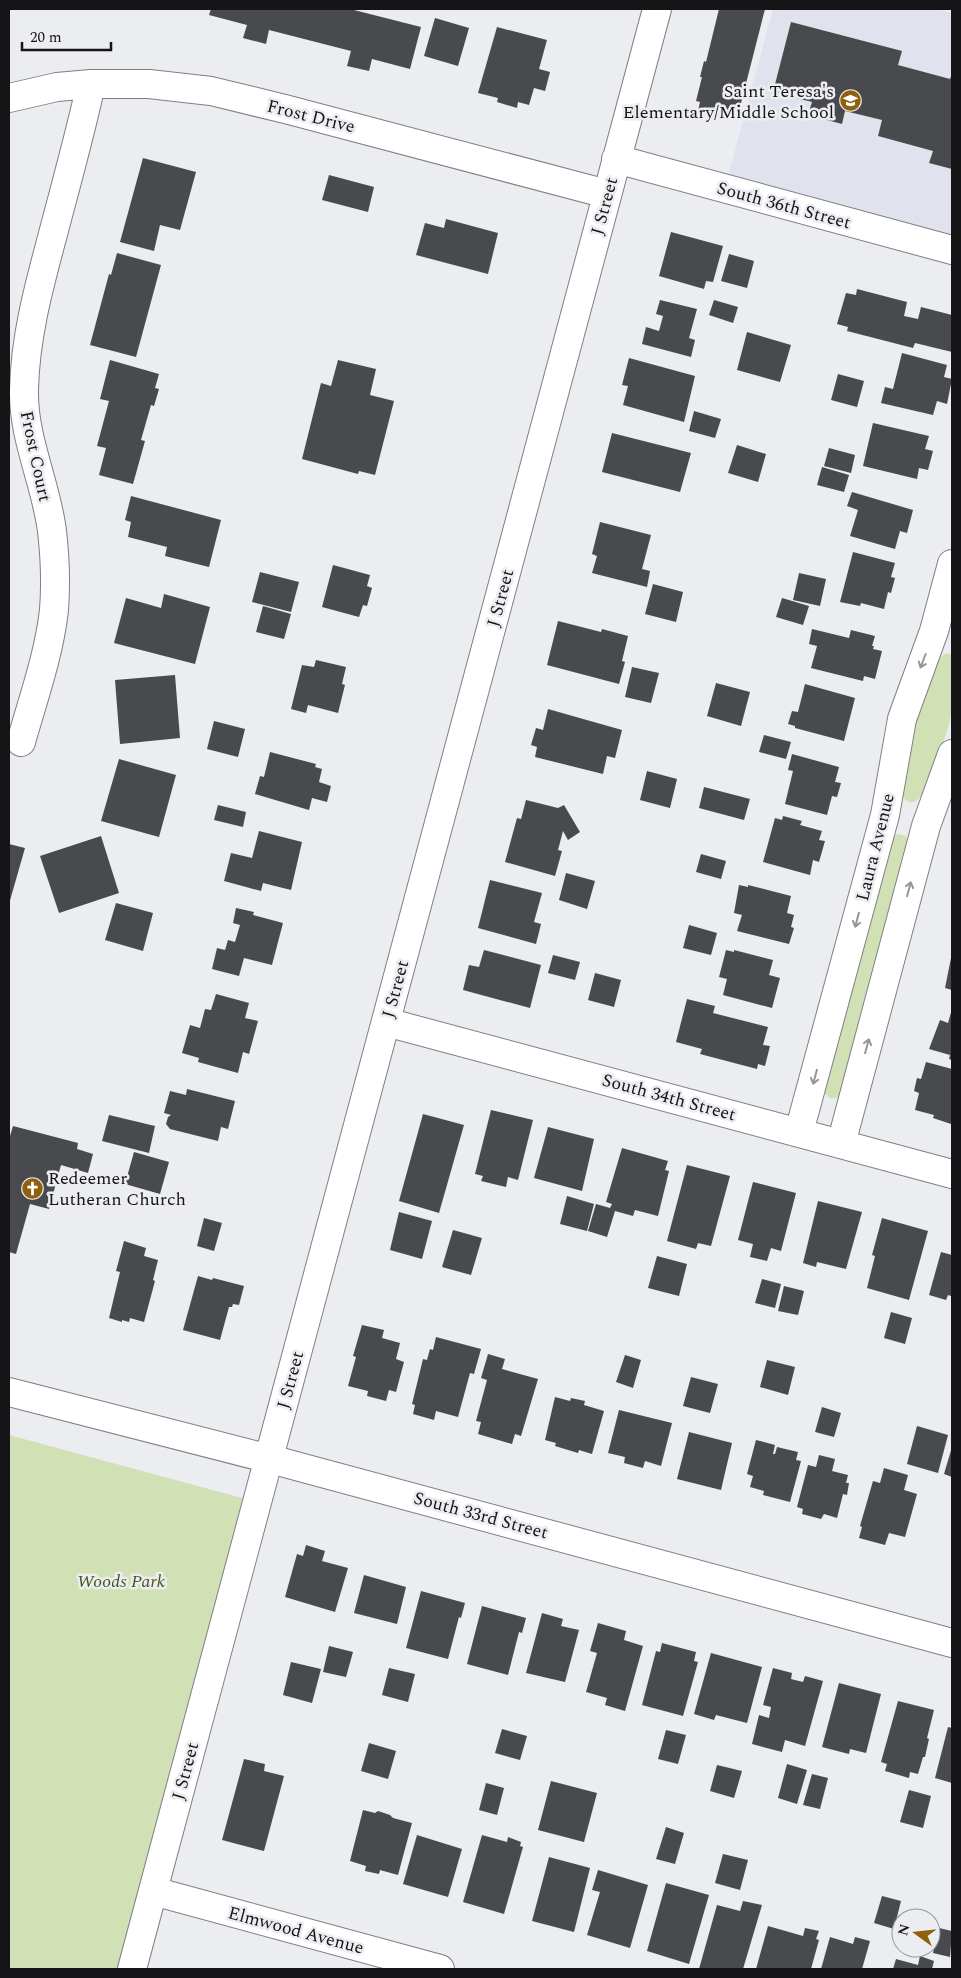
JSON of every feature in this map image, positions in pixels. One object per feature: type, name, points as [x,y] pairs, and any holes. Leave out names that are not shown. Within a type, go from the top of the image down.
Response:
[{"type":"street","name":"J Street","points":[[132,1969],[657,9]]},
{"type":"street","name":"Frost Drive","points":[[9,98],[56,87],[90,84],[149,84],[211,91],[607,194]]},
{"type":"street","name":"Frost Court","points":[[21,742],[48,645],[54,611],[55,576],[52,530],[27,429],[24,392],[27,344],[36,298],[78,142],[90,84]]},
{"type":"street","name":"South 36th Street","points":[[616,159],[952,250]]},
{"type":"street","name":"Laura Avenue","points":[[799,1132],[885,815],[902,719],[943,634],[952,564]]},
{"type":"street","points":[[841,1144],[926,826],[952,754]]},
{"type":"street","points":[[885,815],[926,826]]},
{"type":"street","name":"South 34th Street","points":[[386,1022],[952,1174]]},
{"type":"street","name":"South 33rd Street","points":[[9,1392],[270,1459],[952,1643]]},
{"type":"street","name":"Elmwood Avenue","points":[[153,1891],[440,1969]]},
{"type":"shaded area","name":"Saint Teresa's Elementary/Middle School","points":[[773,9],[937,9],[952,13],[952,250],[725,188]]},
{"type":"green space","points":[[946,653],[952,655],[950,720],[933,772],[924,791],[917,800],[909,802],[904,799],[902,790],[911,726],[935,662]]},
{"type":"green space","points":[[897,834],[907,838],[908,842],[841,1093],[837,1098],[831,1099],[824,1093],[824,1087],[891,841]]},
{"type":"green space","name":"Woods Park","points":[[9,1435],[257,1502],[132,1969],[9,1969]]},
{"type":"building","points":[[211,9],[350,9],[421,27],[410,69],[372,59],[369,71],[347,66],[351,51],[269,30],[266,44],[243,38],[247,25],[209,15]]},
{"type":"building","points":[[719,9],[765,9],[739,111],[733,109],[730,119],[698,111],[700,102],[696,101],[704,61],[706,62]]},
{"type":"building","points":[[435,18],[469,28],[458,66],[424,56]]},
{"type":"building","points":[[791,22],[902,51],[898,65],[950,79],[952,74],[952,169],[929,163],[933,151],[878,136],[882,120],[845,111],[842,124],[808,115],[812,102],[773,92]]},
{"type":"building","points":[[497,27],[547,40],[539,69],[550,72],[545,91],[534,88],[529,105],[518,102],[517,108],[497,102],[498,98],[478,93]]},
{"type":"building","points":[[143,158],[196,172],[180,230],[160,225],[154,251],[120,242]]},
{"type":"building","points":[[329,175],[374,187],[368,212],[322,200]]},
{"type":"building","points":[[446,219],[498,233],[488,274],[416,255],[425,223],[444,228]]},
{"type":"building","points":[[671,232],[723,246],[713,282],[706,281],[704,289],[659,276]]},
{"type":"building","points":[[117,253],[161,265],[136,357],[90,345],[109,274],[111,275]]},
{"type":"building","points":[[729,254],[754,261],[747,288],[721,281]]},
{"type":"building","points":[[857,289],[907,302],[904,316],[918,319],[921,307],[952,315],[952,352],[915,343],[913,348],[847,331],[848,327],[837,324],[846,293],[856,295]]},
{"type":"building","points":[[660,300],[697,309],[689,338],[695,340],[691,357],[642,344],[646,327],[659,331],[663,316],[656,314]]},
{"type":"building","points":[[714,300],[738,307],[733,323],[709,315]]},
{"type":"building","points":[[747,332],[791,345],[780,382],[737,370]]},
{"type":"building","points":[[902,353],[947,365],[944,377],[952,379],[947,404],[937,401],[933,415],[881,403],[885,387],[893,389]]},
{"type":"building","points":[[629,358],[695,376],[684,422],[623,405],[628,386],[622,385]]},
{"type":"building","points":[[110,360],[159,374],[155,388],[159,389],[154,406],[151,405],[141,440],[145,441],[133,484],[99,475],[106,448],[97,446],[109,401],[100,399]]},
{"type":"building","points":[[338,360],[376,369],[370,395],[394,401],[375,475],[359,471],[358,474],[302,459],[321,383],[331,386]]},
{"type":"building","points":[[838,374],[864,381],[857,407],[831,400]]},
{"type":"building","points":[[694,411],[721,419],[715,438],[689,431]]},
{"type":"building","points":[[873,423],[929,436],[925,449],[933,451],[928,470],[919,468],[917,479],[863,466]]},
{"type":"building","points":[[612,433],[691,453],[680,492],[602,472]]},
{"type":"building","points":[[737,445],[766,454],[758,482],[728,473]]},
{"type":"building","points":[[829,448],[855,455],[851,473],[824,466]]},
{"type":"building","points":[[822,467],[849,475],[844,492],[817,485]]},
{"type":"building","points":[[852,492],[913,510],[907,533],[900,531],[895,549],[850,536],[858,510],[847,506]]},
{"type":"building","points":[[131,496],[221,520],[209,567],[165,556],[167,547],[128,537],[131,522],[125,520]]},
{"type":"building","points":[[600,522],[651,535],[642,569],[650,571],[647,587],[592,573],[597,556],[592,554]]},
{"type":"building","points":[[853,552],[895,563],[891,577],[895,578],[891,593],[888,592],[884,609],[861,603],[860,606],[840,602]]},
{"type":"building","points":[[333,565],[370,575],[367,586],[372,588],[367,606],[363,605],[359,617],[322,607]]},
{"type":"building","points":[[260,572],[299,582],[291,612],[252,602]]},
{"type":"building","points":[[799,573],[826,579],[820,606],[793,600]]},
{"type":"building","points":[[653,584],[683,592],[676,622],[645,614]]},
{"type":"building","points":[[164,594],[210,607],[195,664],[114,643],[126,598],[161,608]]},
{"type":"building","points":[[782,598],[809,606],[803,625],[776,617]]},
{"type":"building","points":[[263,606],[291,614],[284,639],[256,632]]},
{"type":"building","points":[[558,621],[601,632],[602,629],[628,636],[622,661],[625,662],[619,684],[547,665]]},
{"type":"building","points":[[812,629],[849,638],[851,630],[875,636],[873,649],[882,651],[875,679],[864,676],[863,681],[811,668],[817,646],[809,644]]},
{"type":"building","points":[[316,660],[346,667],[342,684],[345,685],[338,713],[308,705],[306,713],[291,709],[302,665],[314,667]]},
{"type":"building","points":[[632,667],[659,673],[651,703],[625,697]]},
{"type":"building","points":[[175,675],[180,738],[120,744],[115,680]]},
{"type":"building","points":[[716,683],[750,692],[741,726],[707,716]]},
{"type":"building","points":[[805,684],[855,698],[844,741],[795,728],[795,726],[788,724],[792,711],[798,712]]},
{"type":"building","points":[[548,709],[622,730],[615,758],[607,756],[603,774],[535,757],[537,747],[531,745],[536,728],[543,730]]},
{"type":"building","points":[[214,721],[245,729],[238,757],[207,749]]},
{"type":"building","points":[[764,735],[791,742],[786,759],[759,752]]},
{"type":"building","points":[[270,752],[316,764],[315,767],[322,769],[319,782],[331,786],[327,802],[312,798],[309,810],[255,794],[260,776],[264,777]]},
{"type":"building","points":[[792,754],[839,767],[835,782],[841,783],[837,797],[832,796],[827,815],[785,804],[793,771],[788,770]]},
{"type":"building","points":[[119,759],[176,775],[159,837],[101,821]]},
{"type":"building","points":[[647,771],[677,779],[670,808],[640,800]]},
{"type":"building","points":[[704,787],[750,799],[744,820],[699,808]]},
{"type":"building","points":[[526,800],[558,808],[564,805],[580,832],[568,840],[563,831],[558,850],[562,851],[555,876],[505,862],[517,818],[521,819]]},
{"type":"building","points":[[218,805],[246,812],[243,827],[214,820]]},
{"type":"building","points":[[783,816],[802,821],[800,825],[822,831],[819,840],[825,841],[819,862],[813,860],[810,875],[763,862],[775,818],[782,820]]},
{"type":"building","points":[[259,831],[302,842],[291,890],[263,883],[261,891],[224,881],[231,853],[252,858]]},
{"type":"building","points":[[101,836],[119,893],[59,913],[40,856]]},
{"type":"building","points":[[9,844],[25,848],[9,904]]},
{"type":"building","points":[[701,854],[726,861],[721,879],[696,872]]},
{"type":"building","points":[[566,873],[595,881],[587,909],[559,900]]},
{"type":"building","points":[[490,880],[542,893],[534,922],[541,924],[536,944],[478,928]]},
{"type":"building","points":[[739,885],[748,887],[748,885],[791,896],[787,913],[794,915],[791,927],[794,928],[789,944],[737,931],[742,915],[734,913]]},
{"type":"building","points":[[116,903],[153,913],[143,951],[105,940]]},
{"type":"building","points":[[236,908],[254,912],[253,915],[283,923],[272,965],[244,958],[239,976],[212,969],[217,948],[225,950],[228,940],[235,942],[240,925],[233,923]]},
{"type":"building","points":[[689,925],[717,933],[711,955],[683,948]]},
{"type":"building","points":[[484,950],[541,965],[530,1008],[463,990],[469,965],[479,967]]},
{"type":"building","points":[[726,950],[734,952],[734,950],[773,960],[769,975],[780,978],[772,1008],[723,995],[727,979],[719,977]]},
{"type":"building","points":[[553,955],[580,962],[575,980],[548,973]]},
{"type":"building","points":[[952,958],[952,990],[945,988]]},
{"type":"building","points":[[595,973],[621,980],[614,1007],[588,1000]]},
{"type":"building","points":[[216,994],[249,1003],[245,1018],[258,1021],[249,1054],[243,1052],[238,1073],[198,1062],[199,1058],[182,1053],[190,1025],[200,1028],[205,1009],[211,1010]]},
{"type":"building","points":[[687,999],[715,1006],[713,1013],[768,1027],[763,1045],[770,1046],[765,1066],[758,1064],[757,1069],[700,1054],[702,1049],[676,1042]]},
{"type":"building","points":[[952,1009],[952,1060],[949,1059],[950,1055],[929,1049],[940,1020],[948,1023]]},
{"type":"building","points":[[926,1062],[952,1069],[951,1124],[933,1118],[934,1115],[915,1110],[919,1093],[914,1091],[917,1078],[921,1079]]},
{"type":"building","points":[[187,1089],[235,1101],[228,1129],[221,1127],[218,1141],[170,1129],[166,1124],[168,1117],[171,1115],[164,1113],[170,1091],[186,1095]]},
{"type":"building","points":[[491,1110],[533,1120],[518,1180],[508,1177],[506,1187],[481,1181],[483,1176],[475,1174]]},
{"type":"building","points":[[423,1114],[464,1125],[439,1213],[399,1201]]},
{"type":"building","points":[[109,1115],[155,1126],[149,1153],[102,1141]]},
{"type":"building","name":"Redeemer Lutheran Church","points":[[13,1126],[78,1143],[77,1149],[93,1154],[88,1173],[61,1165],[49,1209],[30,1204],[16,1254],[9,1252],[9,1136]]},
{"type":"building","points":[[548,1127],[594,1139],[582,1191],[534,1178]]},
{"type":"building","points":[[622,1148],[668,1161],[665,1170],[669,1171],[658,1216],[635,1210],[633,1216],[615,1211],[607,1237],[588,1231],[596,1204],[610,1208],[612,1204],[606,1202]]},
{"type":"building","points":[[134,1152],[169,1162],[160,1194],[125,1184]]},
{"type":"building","points":[[687,1165],[730,1176],[711,1246],[698,1243],[696,1249],[667,1241]]},
{"type":"building","points":[[753,1182],[796,1193],[781,1251],[771,1248],[767,1261],[750,1257],[753,1244],[738,1240]]},
{"type":"building","points":[[567,1196],[594,1204],[587,1231],[560,1224]]},
{"type":"building","points":[[818,1201],[862,1212],[846,1269],[817,1262],[816,1267],[803,1263]]},
{"type":"building","points":[[399,1212],[432,1221],[422,1259],[390,1250]]},
{"type":"building","points":[[204,1218],[222,1223],[214,1251],[197,1246]]},
{"type":"building","points":[[882,1218],[928,1231],[909,1300],[867,1288],[875,1256],[872,1255]]},
{"type":"building","points":[[453,1230],[482,1238],[471,1275],[442,1267]]},
{"type":"building","points":[[124,1241],[146,1248],[144,1256],[158,1260],[153,1280],[155,1281],[144,1322],[130,1318],[129,1322],[122,1320],[122,1322],[109,1318],[120,1272],[116,1271]]},
{"type":"building","points":[[941,1252],[952,1255],[952,1291],[951,1296],[948,1295],[946,1300],[929,1295]]},
{"type":"building","points":[[657,1256],[687,1264],[679,1296],[648,1288]]},
{"type":"building","points":[[198,1276],[244,1286],[239,1305],[233,1304],[232,1307],[229,1307],[220,1340],[183,1330]]},
{"type":"building","points":[[762,1279],[781,1284],[775,1308],[755,1303]]},
{"type":"building","points":[[784,1286],[804,1291],[798,1315],[778,1311]]},
{"type":"building","points":[[891,1312],[912,1318],[905,1344],[884,1338]]},
{"type":"building","points":[[362,1325],[384,1330],[382,1338],[400,1343],[396,1359],[404,1362],[396,1392],[389,1390],[386,1401],[367,1396],[368,1391],[348,1386],[356,1357],[353,1356]]},
{"type":"building","points":[[436,1337],[481,1349],[474,1374],[470,1373],[458,1417],[436,1411],[434,1420],[413,1414],[415,1405],[412,1404],[423,1359],[427,1360],[430,1349],[433,1350]]},
{"type":"building","points":[[488,1354],[505,1359],[502,1369],[538,1379],[521,1436],[515,1434],[512,1444],[478,1434],[481,1422],[476,1421],[487,1380],[481,1378]]},
{"type":"building","points":[[625,1355],[641,1360],[633,1388],[616,1382]]},
{"type":"building","points":[[767,1360],[795,1367],[788,1395],[760,1387]]},
{"type":"building","points":[[691,1377],[718,1384],[710,1413],[683,1406]]},
{"type":"building","points":[[555,1397],[570,1401],[571,1398],[585,1401],[584,1405],[604,1411],[592,1454],[579,1450],[578,1453],[555,1446],[556,1443],[545,1440]]},
{"type":"building","points":[[822,1407],[841,1413],[834,1437],[815,1432]]},
{"type":"building","points":[[619,1410],[672,1423],[661,1466],[645,1461],[643,1468],[624,1463],[625,1457],[608,1453]]},
{"type":"building","points":[[917,1426],[948,1435],[938,1473],[907,1464]]},
{"type":"building","points":[[689,1432],[732,1443],[721,1490],[677,1479]]},
{"type":"building","points":[[756,1440],[775,1445],[773,1454],[775,1454],[777,1447],[798,1452],[796,1460],[801,1461],[790,1502],[763,1495],[764,1491],[750,1487],[753,1476],[747,1474]]},
{"type":"building","points":[[952,1447],[952,1477],[944,1474]]},
{"type":"building","points":[[819,1455],[835,1459],[832,1471],[848,1475],[846,1483],[849,1483],[847,1495],[843,1494],[837,1518],[824,1514],[821,1519],[802,1514],[803,1509],[797,1507],[808,1465],[816,1467]]},
{"type":"building","points":[[884,1468],[908,1475],[904,1490],[917,1494],[905,1537],[889,1533],[885,1545],[859,1538],[862,1527],[860,1526],[873,1481],[880,1483]]},
{"type":"building","points":[[306,1545],[325,1551],[322,1561],[348,1568],[335,1612],[285,1597],[297,1554],[303,1556]]},
{"type":"building","points":[[364,1575],[406,1587],[397,1624],[354,1613]]},
{"type":"building","points":[[421,1591],[465,1603],[461,1618],[459,1617],[448,1659],[406,1648]]},
{"type":"building","points":[[482,1606],[526,1618],[522,1633],[519,1632],[508,1675],[467,1664]]},
{"type":"building","points":[[542,1613],[563,1619],[561,1626],[579,1630],[565,1682],[526,1673]]},
{"type":"building","points":[[598,1623],[626,1631],[624,1640],[643,1646],[625,1711],[605,1705],[607,1698],[586,1692],[597,1653],[590,1651]]},
{"type":"building","points":[[662,1643],[696,1652],[694,1661],[698,1662],[683,1716],[642,1705],[656,1651],[660,1652]]},
{"type":"building","points":[[329,1646],[353,1652],[346,1677],[323,1672]]},
{"type":"building","points":[[711,1653],[762,1667],[747,1723],[716,1715],[714,1720],[694,1714]]},
{"type":"building","points":[[291,1662],[321,1669],[312,1703],[283,1695]]},
{"type":"building","points":[[389,1668],[415,1674],[408,1702],[382,1695]]},
{"type":"building","points":[[773,1668],[792,1673],[791,1679],[803,1682],[805,1676],[823,1681],[805,1746],[785,1740],[782,1752],[752,1744],[759,1715],[769,1718],[771,1707],[763,1705]]},
{"type":"building","points":[[839,1683],[881,1694],[866,1753],[850,1749],[849,1754],[822,1747]]},
{"type":"building","points":[[898,1701],[934,1710],[927,1738],[929,1739],[925,1757],[923,1757],[918,1774],[910,1772],[909,1778],[885,1771],[887,1764],[881,1762]]},
{"type":"building","points":[[948,1727],[952,1728],[952,1783],[935,1778]]},
{"type":"building","points":[[502,1729],[527,1736],[520,1760],[495,1753]]},
{"type":"building","points":[[666,1730],[686,1735],[678,1764],[658,1759]]},
{"type":"building","points":[[369,1743],[396,1751],[388,1779],[361,1771]]},
{"type":"building","points":[[244,1759],[265,1764],[264,1771],[284,1776],[264,1851],[222,1840]]},
{"type":"building","points":[[787,1764],[807,1770],[797,1804],[778,1798]]},
{"type":"building","points":[[717,1765],[742,1771],[734,1798],[710,1791]]},
{"type":"building","points":[[812,1774],[828,1778],[820,1809],[803,1805]]},
{"type":"building","points":[[551,1781],[597,1793],[584,1842],[538,1830]]},
{"type":"building","points":[[486,1783],[504,1788],[497,1815],[479,1810]]},
{"type":"building","points":[[909,1790],[931,1796],[923,1828],[900,1822]]},
{"type":"building","points":[[363,1810],[375,1813],[378,1811],[393,1818],[412,1823],[398,1875],[380,1870],[379,1874],[365,1871],[366,1866],[350,1861]]},
{"type":"building","points":[[666,1827],[684,1833],[675,1864],[656,1859]]},
{"type":"building","points":[[417,1835],[462,1849],[448,1897],[403,1884]]},
{"type":"building","points":[[482,1835],[507,1842],[508,1837],[521,1842],[520,1846],[523,1847],[504,1914],[463,1902]]},
{"type":"building","points":[[723,1854],[748,1860],[740,1890],[715,1883]]},
{"type":"building","points":[[549,1857],[590,1868],[574,1932],[532,1921]]},
{"type":"building","points":[[598,1870],[648,1885],[630,1948],[587,1935],[600,1892],[592,1890]]},
{"type":"building","points":[[666,1883],[709,1895],[689,1964],[647,1951]]},
{"type":"building","points":[[882,1896],[901,1901],[899,1908],[891,1908],[891,1928],[874,1923]]},
{"type":"building","points":[[743,1901],[762,1905],[743,1969],[699,1969],[717,1905],[740,1911]]},
{"type":"building","points":[[768,1926],[803,1936],[805,1928],[819,1931],[816,1939],[819,1940],[811,1969],[756,1969]]},
{"type":"building","points":[[941,1928],[952,1931],[950,1957],[941,1955]]},
{"type":"building","points":[[830,1937],[853,1944],[855,1937],[870,1941],[862,1969],[821,1969]]},
{"type":"building","points":[[920,1958],[934,1961],[932,1969],[893,1969],[896,1959],[918,1965]]},
{"type":"place","name":"Saint Teresa's Elementary/Middle School","points":[[850,101]]},
{"type":"place","name":"Redeemer Lutheran Church","points":[[32,1188]]}]
